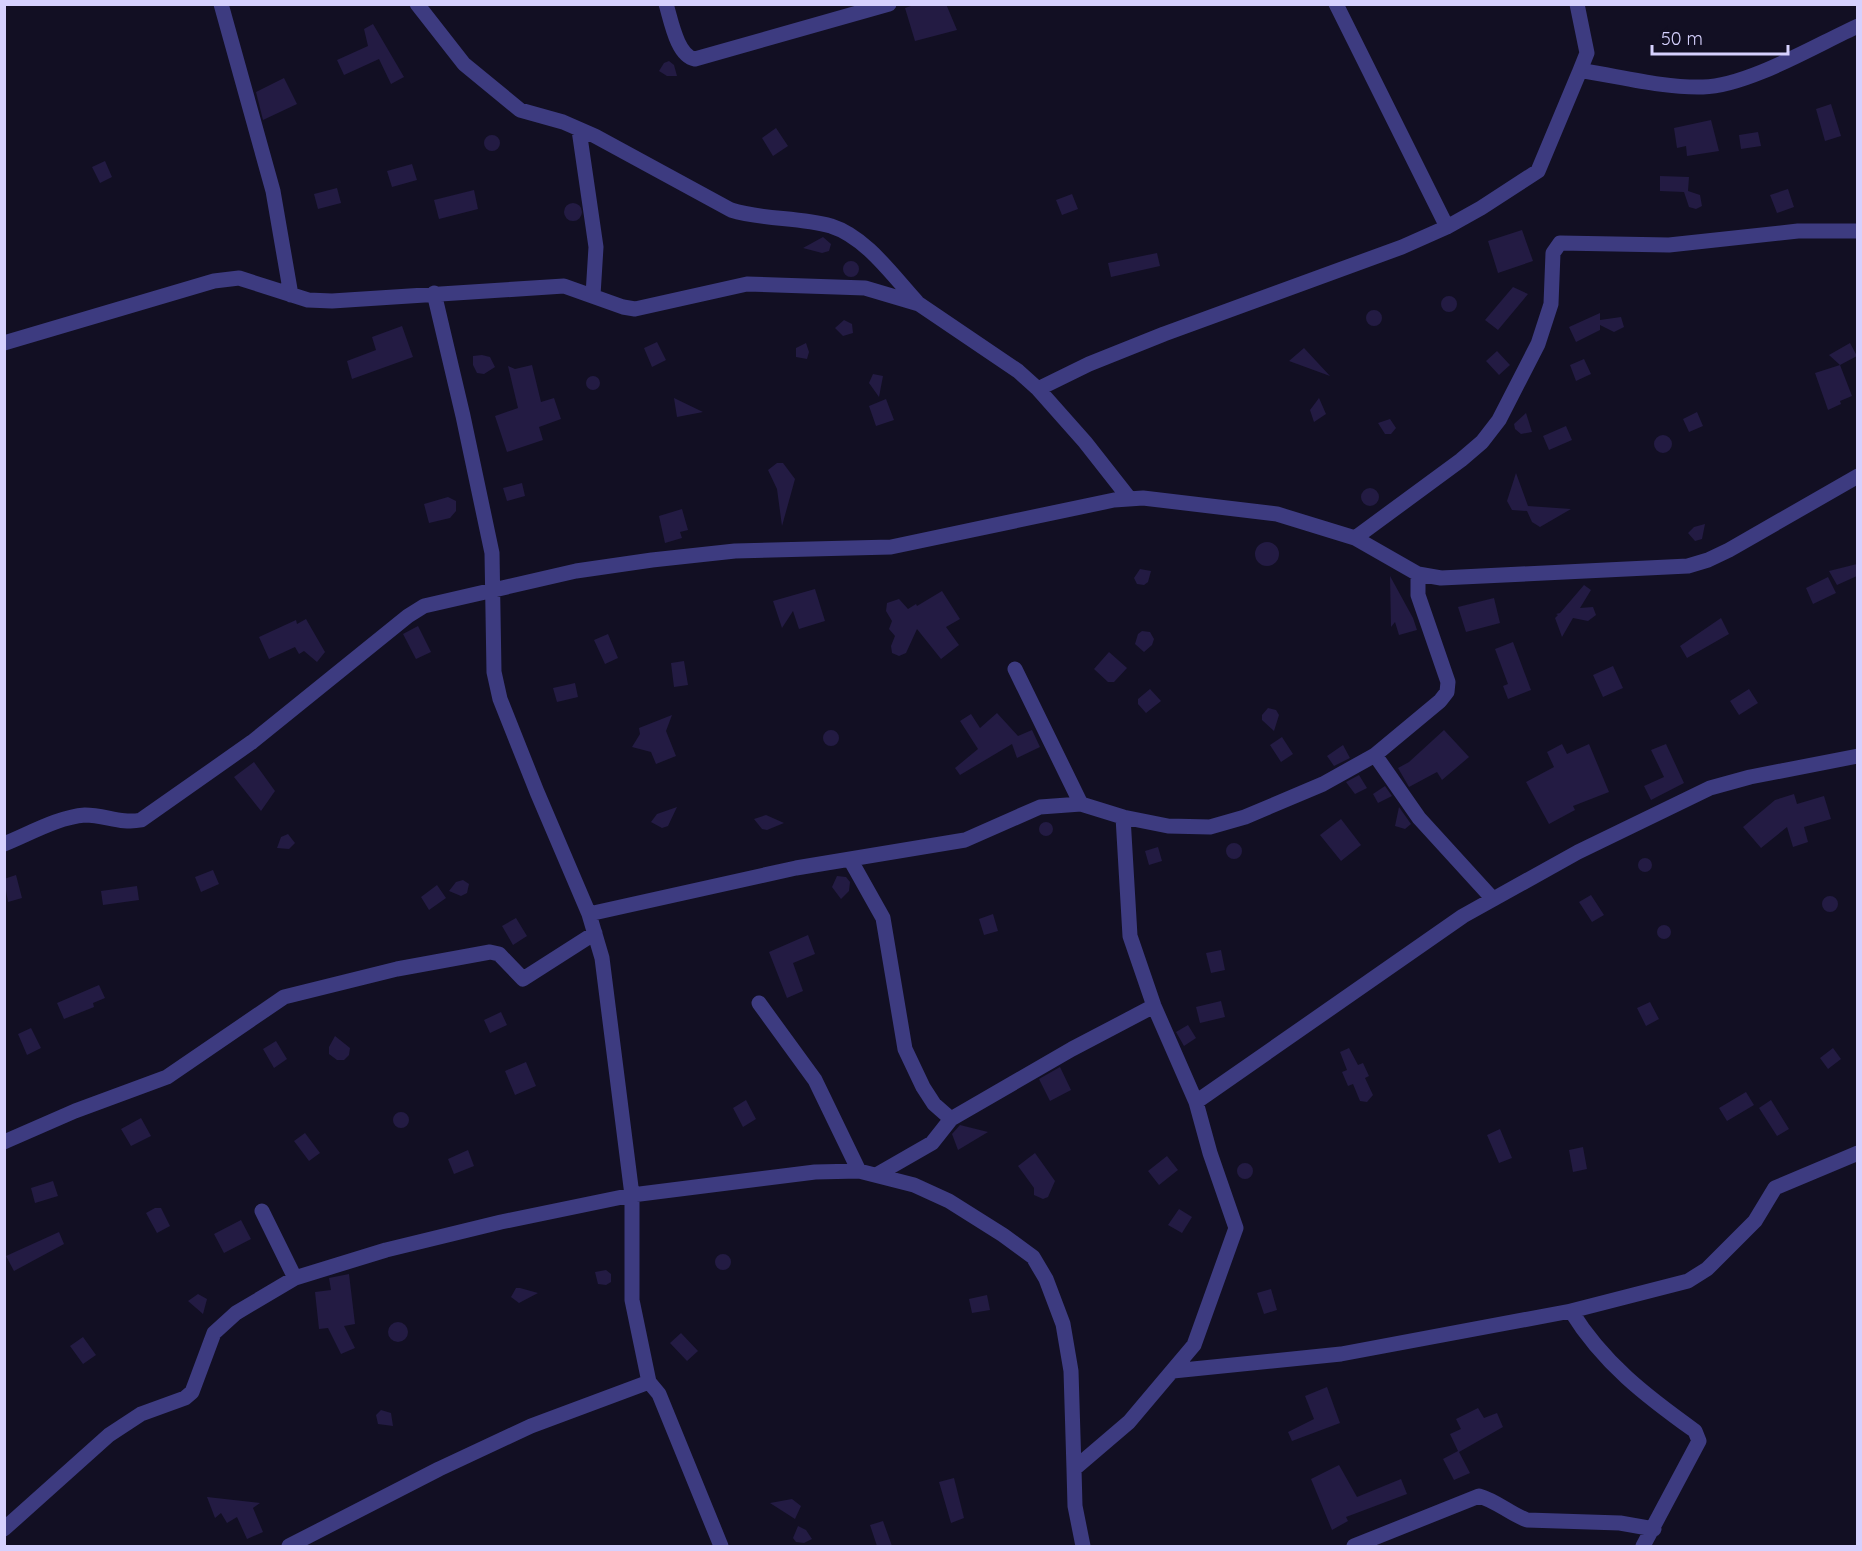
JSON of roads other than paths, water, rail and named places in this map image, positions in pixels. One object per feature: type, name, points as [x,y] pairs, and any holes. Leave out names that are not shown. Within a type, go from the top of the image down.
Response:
[{"type":"street","points":[[221,4],[273,191],[291,295]]},
{"type":"street","points":[[417,4],[464,64],[520,110],[579,129],[731,210],[748,215],[830,226],[848,234],[876,257],[919,304],[1018,371],[1038,389],[1085,442],[1129,498]]},
{"type":"street","points":[[666,4],[682,50],[688,58],[695,59],[889,4]]},
{"type":"street","points":[[1336,4],[1447,227]]},
{"type":"street","points":[[1038,389],[1089,364],[1164,334],[1402,247],[1447,227],[1538,171],[1587,53],[1577,4]]},
{"type":"street","points":[[1579,73],[1584,71],[1681,86],[1722,84],[1749,76],[1857,26]]},
{"type":"street","points":[[579,129],[596,247],[594,295]]},
{"type":"street","points":[[1355,538],[1461,460],[1482,442],[1499,420],[1538,344],[1551,304],[1552,253],[1560,243],[1669,245],[1798,231],[1857,231]]},
{"type":"street","points":[[4,343],[213,280],[239,279],[308,300],[332,301],[564,286],[594,295],[623,308],[635,309],[747,284],[865,288],[919,304]]},
{"type":"street","points":[[434,293],[492,553],[494,672],[501,699],[537,792],[589,914],[602,958],[632,1195],[632,1300],[649,1382],[659,1394],[721,1546]]},
{"type":"street","points":[[4,844],[64,820],[85,815],[128,823],[141,820],[252,742],[408,616],[424,606],[576,571],[735,550],[891,547],[1129,498],[1277,514],[1355,538],[1418,574],[1442,578],[1688,566],[1730,550],[1857,476]]},
{"type":"street","points":[[589,914],[796,868],[851,861],[965,840],[1040,807],[1081,804],[1123,817],[1168,826],[1210,827],[1245,817],[1323,784],[1375,754],[1440,701],[1447,692],[1448,682],[1418,595],[1418,574]]},
{"type":"street","points":[[1015,669],[1081,804]]},
{"type":"street","points":[[1375,754],[1419,818],[1492,898]]},
{"type":"street","points":[[1196,1102],[1492,898],[1645,818],[1710,788],[1750,777],[1857,756]]},
{"type":"street","points":[[1074,1469],[1129,1422],[1194,1345],[1236,1228],[1210,1153],[1196,1102],[1154,1006],[1130,936],[1123,817]]},
{"type":"street","points":[[851,861],[883,918],[905,1048],[923,1087],[934,1104],[951,1119]]},
{"type":"street","points":[[4,1142],[75,1111],[167,1077],[284,997],[397,969],[490,952],[499,954],[523,979],[595,933]]},
{"type":"street","points":[[759,1003],[815,1080],[859,1171]]},
{"type":"street","points":[[878,1174],[932,1143],[951,1119],[1072,1049],[1154,1006]]},
{"type":"street","points":[[1173,1371],[1341,1354],[1571,1311],[1688,1281],[1707,1269],[1755,1221],[1775,1188],[1857,1153]]},
{"type":"street","points":[[4,1529],[109,1435],[141,1414],[185,1398],[192,1392],[214,1333],[236,1312],[295,1278],[386,1250],[501,1222],[632,1195],[815,1172],[859,1171],[914,1185],[949,1201],[1033,1257],[1046,1279],[1063,1324],[1071,1371],[1075,1506],[1083,1546]]},
{"type":"street","points":[[262,1211],[295,1278]]},
{"type":"street","points":[[1571,1311],[1584,1332],[1636,1389],[1695,1431],[1698,1437],[1699,1441],[1643,1546]]},
{"type":"street","points":[[289,1546],[439,1469],[520,1431],[649,1382]]},
{"type":"street","points":[[1354,1546],[1479,1496],[1489,1499],[1512,1515],[1527,1520],[1620,1523],[1654,1529]]}]
